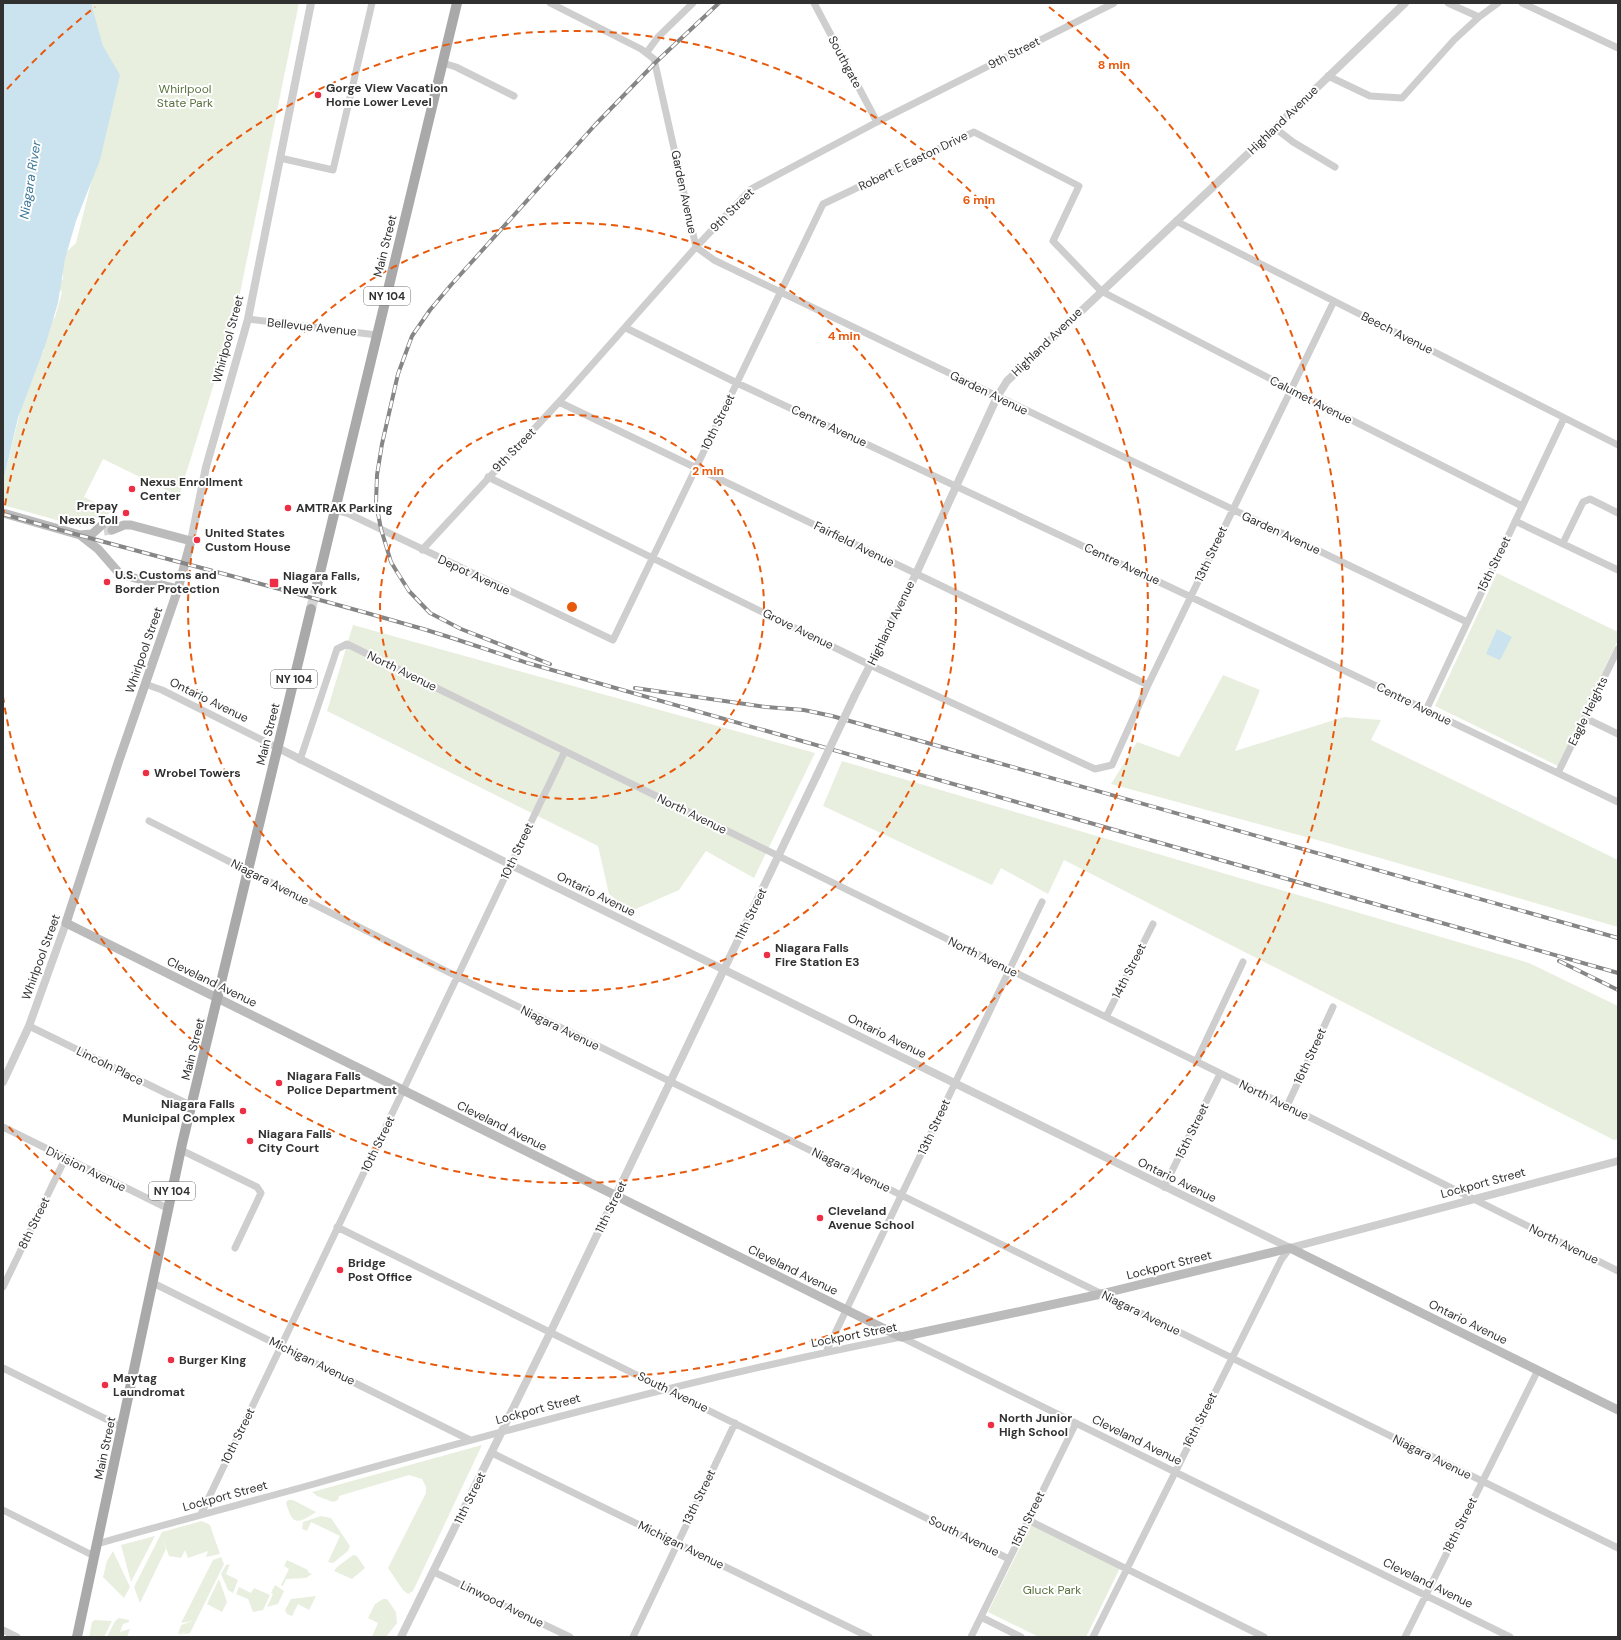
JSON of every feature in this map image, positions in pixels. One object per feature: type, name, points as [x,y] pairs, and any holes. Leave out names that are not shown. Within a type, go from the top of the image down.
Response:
[{"type":"main road","name":"Main Street","points":[[316,589],[457,3]]},
{"type":"main road","points":[[3,513],[80,535],[90,535],[106,528],[124,525],[136,526],[191,541]]},
{"type":"main road","points":[[80,535],[98,549],[123,574],[178,589]]},
{"type":"main road","name":"Whirlpool Street","points":[[66,923],[178,589],[191,541]]},
{"type":"main road","name":"Main Street","points":[[77,1637],[181,1150],[311,609]]},
{"type":"main road","name":"Cleveland Avenue","points":[[66,923],[901,1337]]},
{"type":"main road","name":"Lockport Street","points":[[901,1337],[1101,1294],[1290,1248]]},
{"type":"main road","name":"Ontario Avenue","points":[[1290,1248],[1618,1410]]},
{"type":"street","name":"Whirlpool Street","points":[[191,541],[206,467],[248,319],[311,3]]},
{"type":"street","points":[[280,158],[333,170],[372,3]]},
{"type":"street","points":[[550,3],[647,52],[658,37],[693,3]]},
{"type":"street","name":"Southgate","points":[[814,3],[877,122]]},
{"type":"street","name":"9th Street","points":[[422,550],[626,328],[696,247],[751,189],[1104,5],[1114,3]]},
{"type":"street","name":"Highland Avenue","points":[[817,775],[854,697],[916,574],[997,397],[1007,381],[1405,3]]},
{"type":"street","points":[[1448,3],[1479,17]]},
{"type":"street","points":[[1328,76],[1370,96],[1402,98],[1454,40],[1479,17],[1498,3]]},
{"type":"street","points":[[1522,3],[1618,48]]},
{"type":"street","name":"Garden Avenue","points":[[647,52],[656,62],[696,247],[714,260],[780,294],[1467,622]]},
{"type":"street","points":[[443,63],[456,67],[514,96]]},
{"type":"street","points":[[1275,128],[1293,142],[1335,167]]},
{"type":"street","name":"Robert E Easton Drive","points":[[823,204],[974,132],[1079,186],[1053,241],[1101,291]]},
{"type":"street","name":"10th Street","points":[[613,640],[823,204]]},
{"type":"street","name":"Beech Avenue","points":[[1176,221],[1618,446]]},
{"type":"street","name":"Calumet Avenue","points":[[1101,291],[1290,389],[1522,506]]},
{"type":"street","name":"13th Street","points":[[1112,765],[1232,510],[1334,301]]},
{"type":"street","name":"Bellevue Avenue","points":[[248,319],[377,335]]},
{"type":"street","name":"Centre Avenue","points":[[626,328],[737,383],[1191,597],[1618,802]]},
{"type":"street","name":"Fairfield Avenue","points":[[559,402],[1148,686]]},
{"type":"street","name":"15th Street","points":[[1426,710],[1564,418]]},
{"type":"street","name":"Grove Avenue","points":[[488,477],[870,665],[1095,769],[1112,765]]},
{"type":"street","points":[[1562,543],[1583,502],[1590,499],[1618,513]]},
{"type":"street","name":"Depot Avenue","points":[[335,510],[349,514],[613,640]]},
{"type":"street","points":[[1515,521],[1618,570]]},
{"type":"street","name":"North Avenue","points":[[300,760],[337,649],[347,644],[1287,1106],[1618,1271]]},
{"type":"street","name":"Eagle Heights","points":[[1558,773],[1618,649]]},
{"type":"street","name":"Ontario Avenue","points":[[145,684],[162,690],[511,865],[1290,1248]]},
{"type":"street","points":[[1585,718],[1618,734]]},
{"type":"street","name":"10th Street","points":[[201,1514],[565,751]]},
{"type":"street","name":"11th Street","points":[[401,1637],[552,1331],[817,775]]},
{"type":"street","name":"Niagara Avenue","points":[[150,821],[458,977],[1618,1548]]},
{"type":"street","name":"13th Street","points":[[826,1352],[1042,902]]},
{"type":"street","name":"Whirlpool Street","points":[[3,1082],[29,1026],[66,923]]},
{"type":"street","name":"14th Street","points":[[1106,1017],[1153,924]]},
{"type":"street","points":[[1196,1062],[1243,962]]},
{"type":"street","name":"16th Street","points":[[1287,1106],[1333,1007]]},
{"type":"street","name":"Lincoln Place","points":[[29,1026],[192,1106]]},
{"type":"street","name":"15th Street","points":[[1164,1187],[1220,1074]]},
{"type":"street","name":"Division Avenue","points":[[3,1127],[65,1159],[169,1209]]},
{"type":"street","points":[[181,1150],[258,1187],[260,1193],[235,1248]]},
{"type":"street","name":"8th Street","points":[[3,1287],[65,1159]]},
{"type":"street","name":"Lockport Street","points":[[1290,1248],[1472,1198],[1618,1161]]},
{"type":"street","name":"South Avenue","points":[[337,1227],[552,1331],[1009,1559]]},
{"type":"street","name":"16th Street","points":[[1093,1637],[1231,1357],[1281,1260],[1290,1248]]},
{"type":"street","name":"Michigan Avenue","points":[[153,1283],[470,1440]]},
{"type":"street","name":"Lockport Street","points":[[97,1544],[503,1430],[666,1389],[826,1352],[901,1337]]},
{"type":"street","name":"Cleveland Avenue","points":[[901,1337],[1510,1637]]},
{"type":"street","points":[[3,1368],[122,1427]]},
{"type":"street","name":"18th Street","points":[[1404,1637],[1538,1370]]},
{"type":"street","name":"13th Street","points":[[633,1637],[735,1423]]},
{"type":"street","name":"15th Street","points":[[971,1637],[1076,1423]]},
{"type":"street","name":"Michigan Avenue","points":[[492,1453],[870,1637]]},
{"type":"street","points":[[3,1510],[94,1556]]},
{"type":"street","points":[[1028,1520],[1264,1637]]},
{"type":"street","name":"Linwood Avenue","points":[[434,1572],[570,1637]]},
{"type":"street","points":[[981,1617],[1021,1637]]},
{"type":"street","points":[[3,1630],[17,1637]]},
{"type":"green space","name":"Whirlpool State Park","points":[[91,3],[299,3],[236,313],[179,496],[103,459],[84,497],[112,510],[106,516],[96,519],[84,518],[81,527],[3,505],[3,482],[31,367],[44,351],[44,330],[55,317],[62,292],[55,285],[63,279],[62,256],[76,243],[99,151],[81,47]]},
{"type":"green space","points":[[1497,573],[1618,632],[1618,640],[1558,766],[1435,706]]},
{"type":"green space","points":[[353,625],[815,753],[754,878],[706,851],[679,890],[631,911],[609,894],[598,846],[327,711]]},
{"type":"green space","points":[[1223,675],[1260,690],[1235,751],[1344,717],[1381,720],[1371,740],[1618,860],[1618,927],[1321,841],[1111,784],[1137,742],[1179,757]]},
{"type":"green space","points":[[842,761],[1529,963],[1618,1006],[1618,1139],[1614,1140],[1064,860],[1048,894],[1001,868],[992,885],[823,806]]},
{"type":"green space","points":[[482,1445],[413,1591],[408,1594],[403,1590],[388,1568],[426,1493],[426,1487],[422,1479],[409,1475],[339,1496],[338,1500],[333,1502],[317,1496],[312,1492]]},
{"type":"green space","points":[[288,1500],[293,1500],[316,1512],[304,1519],[296,1521],[291,1516],[286,1503]]},
{"type":"green space","points":[[321,1516],[331,1518],[350,1546],[348,1551],[333,1563],[328,1562],[340,1536],[311,1522],[307,1531],[302,1529],[303,1522]]},
{"type":"green space","points":[[202,1521],[210,1525],[220,1554],[206,1557],[208,1551],[188,1558],[185,1550],[181,1558],[169,1556],[162,1537],[166,1549],[140,1603],[134,1587],[162,1532]]},
{"type":"green space","name":"Gluck Park","points":[[1031,1525],[1120,1568],[1086,1637],[1039,1637],[988,1612]]},
{"type":"green space","points":[[155,1536],[131,1582],[121,1545]]},
{"type":"green space","points":[[113,1551],[130,1587],[124,1598],[103,1577],[107,1561]]},
{"type":"green space","points":[[353,1555],[357,1556],[365,1568],[352,1579],[334,1571],[337,1567]]},
{"type":"green space","points":[[221,1557],[224,1564],[190,1633],[178,1635],[188,1631],[178,1634],[181,1625],[193,1621],[181,1623],[213,1560]]},
{"type":"green space","points":[[287,1560],[308,1570],[308,1572],[312,1574],[306,1578],[286,1579],[283,1586],[281,1585],[289,1569],[284,1566]]},
{"type":"green space","points":[[230,1564],[226,1574],[238,1580],[233,1593],[228,1590],[221,1574],[226,1565]]},
{"type":"green space","points":[[219,1579],[227,1602],[222,1612],[207,1604]]},
{"type":"green space","points":[[275,1585],[284,1591],[278,1604],[267,1607],[273,1594],[271,1593]]},
{"type":"green space","points":[[239,1587],[251,1593],[254,1588],[270,1595],[263,1610],[253,1612],[248,1599],[236,1594]]},
{"type":"green space","points":[[316,1596],[309,1610],[298,1604],[292,1616],[287,1614],[285,1610],[291,1599]]},
{"type":"green space","points":[[383,1599],[387,1599],[396,1612],[397,1623],[386,1637],[372,1637],[378,1623],[368,1618],[375,1604]]},
{"type":"green space","points":[[119,1618],[129,1620],[129,1622],[123,1624],[120,1632],[130,1629],[127,1637],[107,1637],[115,1621]]},
{"type":"green space","points":[[95,1620],[112,1621],[104,1637],[89,1637],[92,1622]]},
{"type":"water","name":"Niagara River","points":[[3,3],[91,3],[103,46],[120,75],[100,160],[76,221],[65,259],[58,303],[45,346],[18,418],[3,482]]},
{"type":"water","points":[[1497,629],[1512,637],[1500,660],[1486,654]]},
{"type":"tunnel","points":[[104,531],[112,530]]},
{"type":"tunnel","points":[[311,609],[316,589]]},
{"type":"railway","points":[[550,664],[461,629],[430,613],[409,591],[391,562],[381,529],[376,503],[377,475],[382,444],[398,374],[412,336],[430,310],[451,285],[595,125],[656,62],[719,3]]},
{"type":"railway","points":[[3,514],[365,612],[531,664],[1618,973]]},
{"type":"railway","points":[[635,688],[766,707],[804,710],[832,716],[1618,938]]},
{"type":"railway","points":[[1559,961],[1618,990]]},
{"type":"place","name":"Gorge View Vacation Home Lower Level","points":[[318,95]]},
{"type":"place","name":"Nexus Enrollment Center","points":[[132,489]]},
{"type":"place","name":"AMTRAK Parking","points":[[288,508]]},
{"type":"place","name":"Prepay Nexus Toll","points":[[126,513]]},
{"type":"place","name":"United States Custom House","points":[[197,540]]},
{"type":"place","name":"U.S. Customs and Border Protection","points":[[107,582]]},
{"type":"place","name":"Niagara Falls, New York","points":[[274,583]]},
{"type":"place","name":"Wrobel Towers","points":[[146,773]]},
{"type":"place","name":"Niagara Falls Fire Station E3","points":[[767,955]]},
{"type":"place","name":"Niagara Falls Police Department","points":[[279,1083]]},
{"type":"place","name":"Niagara Falls Municipal Complex","points":[[243,1111]]},
{"type":"place","name":"Niagara Falls City Court","points":[[250,1141]]},
{"type":"place","name":"Cleveland Avenue School","points":[[820,1218]]},
{"type":"place","name":"Bridge Post Office","points":[[340,1270]]},
{"type":"place","name":"Burger King","points":[[171,1360]]},
{"type":"place","name":"Maytag Laundromat","points":[[105,1385]]},
{"type":"place","name":"North Junior High School","points":[[991,1425]]}]
